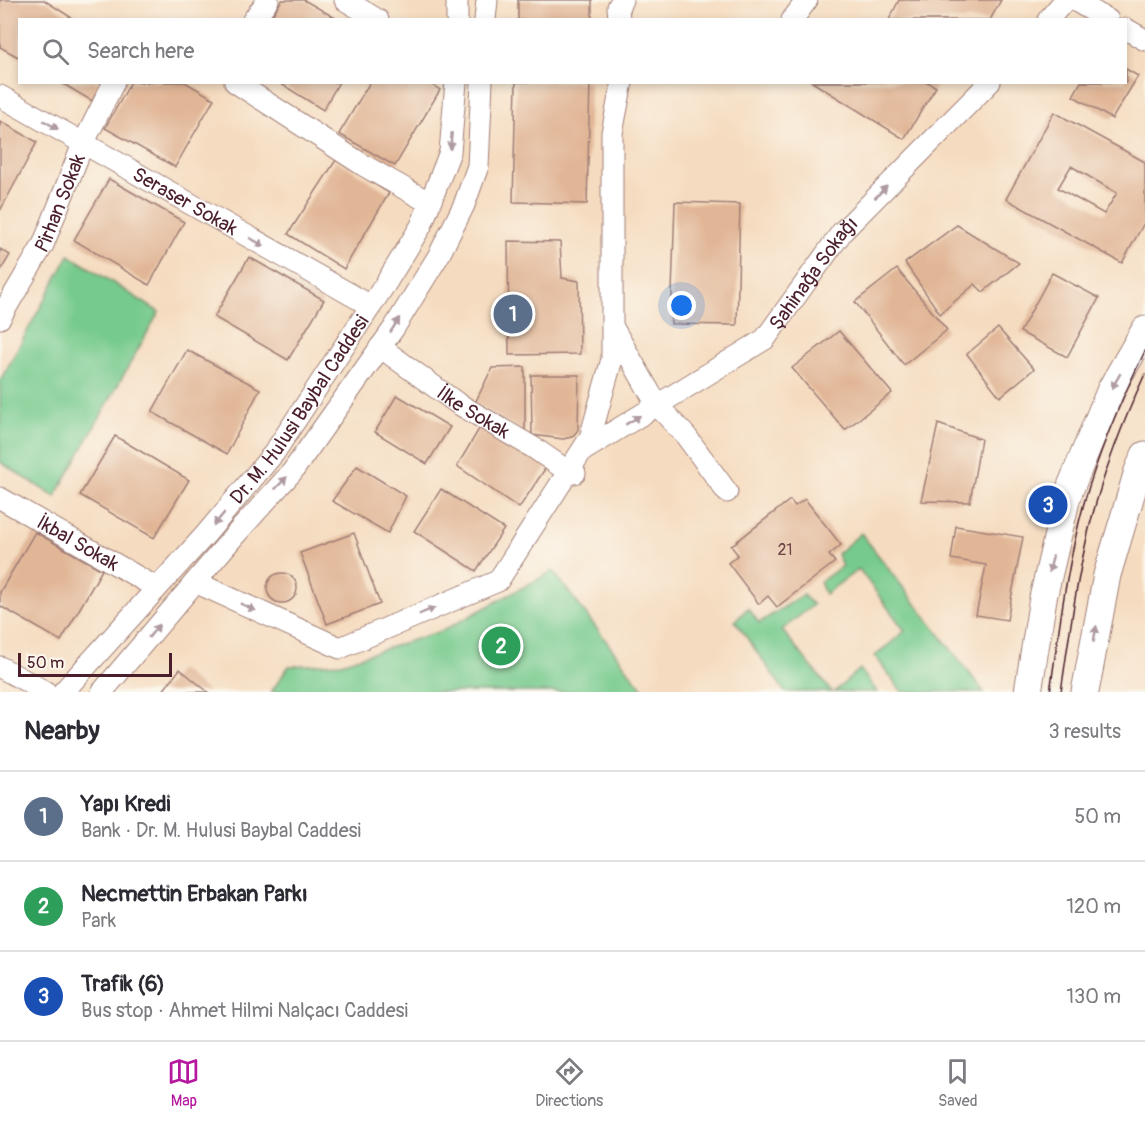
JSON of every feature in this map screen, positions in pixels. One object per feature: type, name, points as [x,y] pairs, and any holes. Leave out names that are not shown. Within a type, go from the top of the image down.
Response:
[{"type":"main road","points":[[1028,692],[1043,598],[1067,496],[1111,388],[1145,330]]},
{"type":"main road","points":[[1085,692],[1107,575],[1138,471],[1145,455]]},
{"type":"street","points":[[254,18],[268,0]]},
{"type":"street","points":[[345,0],[375,18]]},
{"type":"street","points":[[457,0],[457,18]]},
{"type":"street","points":[[485,18],[487,0]]},
{"type":"street","points":[[619,18],[618,7],[622,0]]},
{"type":"street","points":[[794,18],[807,0]]},
{"type":"street","points":[[1050,18],[1065,0]]},
{"type":"street","points":[[1074,0],[1105,18]]},
{"type":"street","points":[[1127,30],[1145,40]]},
{"type":"street","name":"Pirhan Sokak","points":[[0,318],[43,244],[83,144],[113,84]]},
{"type":"street","points":[[239,84],[363,165],[430,203]]},
{"type":"street","name":"Dr. M. Hulusi Baybal Caddesi","points":[[63,692],[206,534],[274,453],[371,306],[421,226],[450,152],[456,84]]},
{"type":"street","name":"Dr. M. Hulusi Baybal Caddesi","points":[[102,692],[292,472],[381,347],[439,255],[464,205],[478,166],[482,84]]},
{"type":"street","points":[[195,582],[340,648],[498,581],[572,472],[590,438],[612,359],[612,133],[622,84]]},
{"type":"street","name":"Şahinağa Sokağı","points":[[583,450],[765,339],[842,232],[988,84]]},
{"type":"street","name":"Seraser Sokak","points":[[0,96],[371,306]]},
{"type":"street","points":[[612,326],[657,405],[686,436],[727,492]]},
{"type":"street","name":"İlke Sokak","points":[[381,347],[457,403],[572,472]]},
{"type":"street","name":"İkbal Sokak","points":[[0,498],[157,588]]},
{"type":"street","points":[[0,666],[46,692]]},
{"type":"green space","points":[[69,255],[159,312],[55,497],[0,462],[0,381]]},
{"type":"green space","points":[[861,533],[984,692],[902,692],[875,656],[905,631],[859,569],[825,594],[820,582],[842,566],[837,554]]},
{"type":"green space","points":[[553,571],[645,692],[271,692],[289,666],[341,663],[444,630]]},
{"type":"green space","points":[[803,595],[813,605],[782,630],[832,692],[785,692],[735,621],[748,608],[759,623]]},
{"type":"green space","points":[[860,669],[877,692],[834,692]]},
{"type":"building","points":[[0,0],[44,0],[72,18],[18,18],[18,57],[0,47]]},
{"type":"building","points":[[282,0],[304,0],[336,18],[270,18]]},
{"type":"building","points":[[518,0],[592,0],[592,18],[518,18]]},
{"type":"building","points":[[899,0],[1001,0],[991,18],[890,18]]},
{"type":"building","points":[[1127,70],[1138,76],[1112,119],[1073,96],[1080,84],[1127,84]]},
{"type":"building","points":[[63,84],[102,84],[92,101]]},
{"type":"building","points":[[130,84],[188,84],[214,99],[175,167],[105,128]]},
{"type":"building","points":[[281,84],[338,84],[323,110]]},
{"type":"building","points":[[369,84],[431,84],[440,90],[395,166],[339,134]]},
{"type":"building","points":[[516,84],[590,84],[587,204],[513,202]]},
{"type":"building","points":[[815,84],[931,84],[936,87],[904,139]]},
{"type":"building","points":[[1054,112],[1145,162],[1145,221],[1122,263],[1006,199]],"holes":[[[1071,166],[1117,193],[1104,214],[1058,188]]]},
{"type":"building","points":[[0,121],[37,142],[0,211]]},
{"type":"building","points":[[336,160],[389,193],[344,269],[288,234]]},
{"type":"building","points":[[109,179],[184,222],[149,285],[74,240]]},
{"type":"building","points":[[675,202],[740,204],[737,325],[671,324]]},
{"type":"building","points":[[957,225],[1019,263],[983,292],[975,284],[940,314],[905,263]]},
{"type":"building","points":[[508,241],[560,242],[562,278],[579,281],[580,354],[509,355]]},
{"type":"building","points":[[0,249],[10,255],[0,272]]},
{"type":"building","points":[[249,257],[324,300],[288,360],[214,317]]},
{"type":"building","points":[[897,269],[947,330],[904,365],[855,302]]},
{"type":"building","points":[[1052,273],[1099,298],[1067,357],[1020,332]]},
{"type":"building","points":[[998,328],[1034,369],[1000,397],[967,354]]},
{"type":"building","points":[[839,331],[892,393],[845,430],[792,368]]},
{"type":"building","points":[[187,350],[260,389],[227,454],[152,412]]},
{"type":"building","points":[[525,367],[525,433],[475,403],[492,368]]},
{"type":"building","points":[[531,375],[579,375],[578,430],[572,437],[563,439],[532,435]]},
{"type":"building","points":[[397,395],[450,427],[427,464],[375,432]]},
{"type":"building","points":[[482,424],[547,466],[519,508],[457,466]]},
{"type":"building","points":[[938,424],[981,439],[970,502],[921,501]]},
{"type":"building","points":[[115,436],[189,480],[154,538],[80,495]]},
{"type":"building","points":[[357,466],[406,496],[388,533],[332,501]]},
{"type":"building","points":[[441,489],[504,529],[476,571],[414,531]]},
{"type":"building","points":[[805,499],[841,545],[829,555],[835,562],[777,607],[768,596],[759,604],[728,563],[738,555],[731,546],[790,500],[795,506]]},
{"type":"building","points":[[956,526],[1023,537],[1007,620],[976,615],[986,565],[951,559]]},
{"type":"building","points":[[35,532],[102,570],[61,641],[0,606],[0,592]]},
{"type":"building","points":[[354,533],[380,604],[327,624],[300,553]]},
{"type":"building","points":[[282,573],[293,577],[297,588],[293,599],[282,603],[271,599],[267,588],[271,577]]},
{"type":"building","points":[[180,669],[208,692],[162,692]]},
{"type":"tram line","points":[[1050,692],[1068,573],[1084,503],[1111,426],[1145,351]]},
{"type":"tram line","points":[[1061,692],[1084,549],[1094,509],[1113,450],[1145,374]]},
{"type":"place","name":"Yapı Kredi","points":[[513,314]]},
{"type":"place","name":"Trafik (6)","points":[[1048,505]]},
{"type":"place","name":"Necmettin Erbakan Parkı","points":[[501,646]]}]
